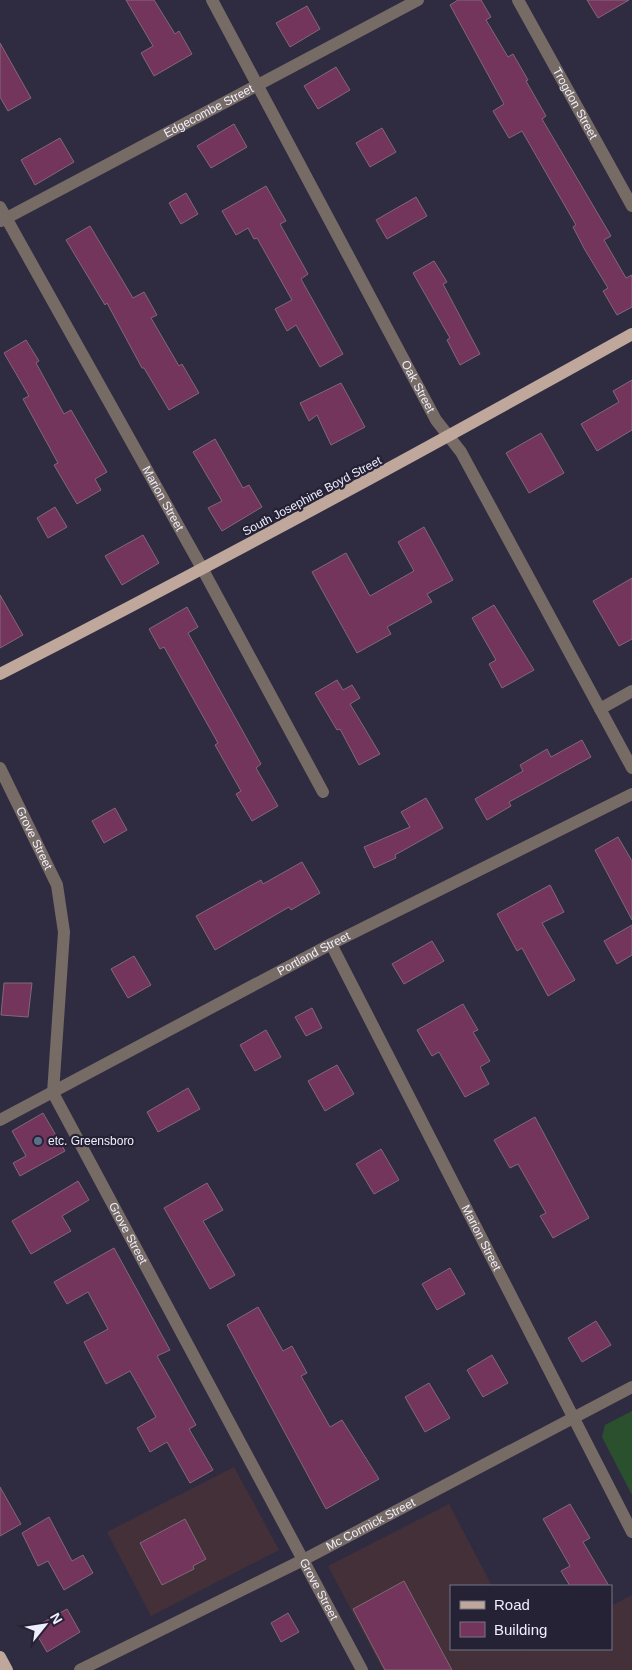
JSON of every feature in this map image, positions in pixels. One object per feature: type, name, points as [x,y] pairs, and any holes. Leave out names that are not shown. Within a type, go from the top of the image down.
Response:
[{"type":"main road","name":"South Josephine Boyd Street","points":[[0,674],[203,570],[449,437],[632,334]]},
{"type":"main road","points":[[0,1657],[7,1670]]},
{"type":"street","name":"Oak Street","points":[[212,0],[436,420],[460,452],[632,768]]},
{"type":"street","name":"Edgecombe Street","points":[[2,216],[259,86],[418,0]]},
{"type":"street","name":"Trogdon Street","points":[[518,0],[632,206]]},
{"type":"street","name":"Marion Street","points":[[2,216],[203,570],[323,792]]},
{"type":"street","points":[[600,709],[632,691]]},
{"type":"street","name":"Grove Street","points":[[0,768],[57,885],[64,932],[53,1093],[362,1670]]},
{"type":"street","name":"Portland Street","points":[[0,1120],[331,944],[632,794]]},
{"type":"street","name":"Marion Street","points":[[331,944],[632,1532]]},
{"type":"street","name":"Mc Cormick Street","points":[[80,1670],[303,1560],[573,1416],[632,1387]]},
{"type":"shaded area","points":[[234,1467],[279,1550],[151,1616],[107,1532]]},
{"type":"shaded area","points":[[449,1504],[491,1585],[450,1585],[450,1650],[612,1650],[612,1605],[632,1595],[632,1670],[383,1670],[328,1566]]},
{"type":"green space","points":[[632,1411],[632,1495],[602,1437],[605,1425]]},
{"type":"building","points":[[126,0],[154,0],[175,34],[179,31],[192,54],[154,76],[141,53],[153,46]]},
{"type":"building","points":[[458,0],[481,0],[491,17],[486,20],[508,57],[513,54],[528,80],[526,81],[546,116],[542,119],[611,236],[604,240],[626,278],[632,275],[632,307],[617,315],[603,291],[608,288],[573,227],[576,225],[522,131],[509,138],[493,111],[504,104],[450,5]]},
{"type":"building","points":[[587,0],[629,0],[598,18]]},
{"type":"building","points":[[307,6],[320,29],[290,47],[276,23]]},
{"type":"building","points":[[0,43],[31,98],[8,111],[0,97]]},
{"type":"building","points":[[336,67],[350,90],[318,109],[304,86]]},
{"type":"building","points":[[234,124],[247,147],[211,168],[197,146]]},
{"type":"building","points":[[382,128],[396,152],[370,167],[356,143]]},
{"type":"building","points":[[60,138],[74,162],[35,185],[21,160]]},
{"type":"building","points":[[266,186],[286,221],[280,224],[308,274],[301,279],[343,354],[320,367],[296,325],[287,331],[275,309],[292,300],[257,238],[254,239],[248,228],[236,235],[222,211]]},
{"type":"building","points":[[186,193],[198,214],[181,224],[169,203]]},
{"type":"building","points":[[416,197],[427,216],[387,239],[376,220]]},
{"type":"building","points":[[90,226],[133,298],[144,292],[157,315],[151,318],[179,366],[182,364],[199,393],[169,410],[144,368],[142,368],[107,303],[105,305],[66,240]]},
{"type":"building","points":[[434,261],[447,282],[443,284],[480,354],[460,365],[447,340],[450,338],[413,273]]},
{"type":"building","points":[[26,340],[39,361],[36,363],[64,414],[71,410],[107,472],[95,479],[101,490],[77,504],[54,465],[58,463],[23,399],[29,396],[4,353]]},
{"type":"building","points":[[632,380],[632,430],[597,451],[581,424],[619,402],[613,391]]},
{"type":"building","points":[[341,383],[365,427],[331,445],[317,415],[309,421],[300,403]]},
{"type":"building","points":[[541,433],[564,473],[529,493],[506,453]]},
{"type":"building","points":[[215,439],[243,488],[249,485],[262,507],[222,531],[208,508],[222,501],[193,452]]},
{"type":"building","points":[[55,507],[67,527],[48,538],[37,518]]},
{"type":"building","points":[[424,527],[453,580],[427,594],[432,602],[387,627],[391,634],[357,653],[312,572],[346,553],[370,596],[414,571],[398,542]]},
{"type":"building","points":[[143,535],[159,563],[122,585],[105,556]]},
{"type":"building","points":[[632,578],[632,639],[619,646],[593,601]]},
{"type":"building","points":[[0,595],[23,635],[0,648]]},
{"type":"building","points":[[494,605],[534,670],[502,688],[489,664],[496,660],[472,618]]},
{"type":"building","points":[[187,607],[198,627],[188,633],[261,764],[256,768],[278,806],[252,821],[236,794],[241,791],[215,745],[218,743],[164,647],[160,649],[149,629]]},
{"type":"building","points":[[337,680],[343,690],[352,685],[360,698],[350,704],[380,754],[359,765],[340,729],[337,730],[315,693]]},
{"type":"building","points":[[582,740],[591,757],[509,802],[511,806],[487,820],[475,799],[523,771],[520,765],[547,749],[551,757]]},
{"type":"building","points":[[426,798],[443,828],[395,855],[396,858],[374,868],[364,847],[410,827],[401,812]]},
{"type":"building","points":[[115,808],[127,830],[104,843],[92,821]]},
{"type":"building","points":[[618,837],[632,861],[632,920],[595,850]]},
{"type":"building","points":[[302,862],[320,893],[291,910],[289,907],[215,950],[196,916],[261,880],[263,884]]},
{"type":"building","points":[[550,885],[564,912],[542,923],[575,980],[548,996],[522,948],[517,951],[497,914]]},
{"type":"building","points":[[632,925],[632,955],[617,964],[604,941]]},
{"type":"building","points":[[432,941],[444,961],[404,984],[392,964]]},
{"type":"building","points":[[134,956],[151,985],[128,998],[111,969]]},
{"type":"building","points":[[4,983],[32,983],[28,1017],[1,1015]]},
{"type":"building","points":[[463,1004],[478,1030],[473,1032],[490,1061],[480,1067],[489,1084],[465,1097],[439,1052],[432,1056],[417,1030]]},
{"type":"building","points":[[312,1008],[322,1028],[306,1036],[295,1017]]},
{"type":"building","points":[[266,1030],[281,1057],[255,1071],[240,1045]]},
{"type":"building","points":[[337,1065],[354,1094],[325,1111],[308,1081]]},
{"type":"building","points":[[188,1088],[200,1109],[158,1132],[147,1112]]},
{"type":"building","name":"etc. Greensboro","points":[[43,1113],[65,1151],[20,1176],[13,1163],[26,1156],[12,1131]]},
{"type":"building","points":[[535,1117],[589,1218],[553,1238],[540,1216],[546,1213],[518,1164],[510,1168],[494,1140]]},
{"type":"building","points":[[381,1149],[399,1180],[374,1194],[356,1164]]},
{"type":"building","points":[[78,1181],[89,1200],[62,1216],[71,1231],[31,1254],[12,1221]]},
{"type":"building","points":[[207,1183],[223,1210],[203,1221],[235,1275],[210,1289],[164,1208]]},
{"type":"building","points":[[114,1248],[170,1350],[157,1356],[196,1425],[189,1429],[213,1470],[190,1483],[167,1442],[150,1452],[137,1428],[156,1417],[130,1371],[106,1384],[84,1342],[108,1329],[88,1292],[67,1304],[54,1282]]},
{"type":"building","points":[[450,1268],[465,1294],[437,1310],[422,1284]]},
{"type":"building","points":[[258,1307],[283,1351],[292,1346],[307,1373],[301,1376],[330,1427],[342,1420],[379,1479],[326,1509],[227,1325]]},
{"type":"building","points":[[596,1321],[611,1345],[582,1362],[568,1338]]},
{"type":"building","points":[[492,1355],[508,1383],[483,1397],[467,1370]]},
{"type":"building","points":[[429,1383],[450,1418],[425,1432],[405,1397]]},
{"type":"building","points":[[0,1487],[21,1524],[0,1536]]},
{"type":"building","points":[[570,1504],[590,1538],[583,1542],[608,1585],[569,1585],[561,1571],[570,1566],[543,1519]]},
{"type":"building","points":[[49,1517],[72,1561],[83,1555],[93,1573],[64,1590],[48,1561],[38,1566],[22,1533]]},
{"type":"building","points":[[185,1519],[206,1559],[193,1566],[194,1569],[162,1585],[140,1543]]},
{"type":"building","points":[[404,1581],[452,1670],[385,1670],[353,1609]]},
{"type":"building","points":[[67,1609],[80,1632],[47,1652],[33,1628]]},
{"type":"building","points":[[288,1613],[299,1632],[281,1642],[271,1623]]},
{"type":"place","name":"etc. Greensboro","points":[[38,1141]]}]
